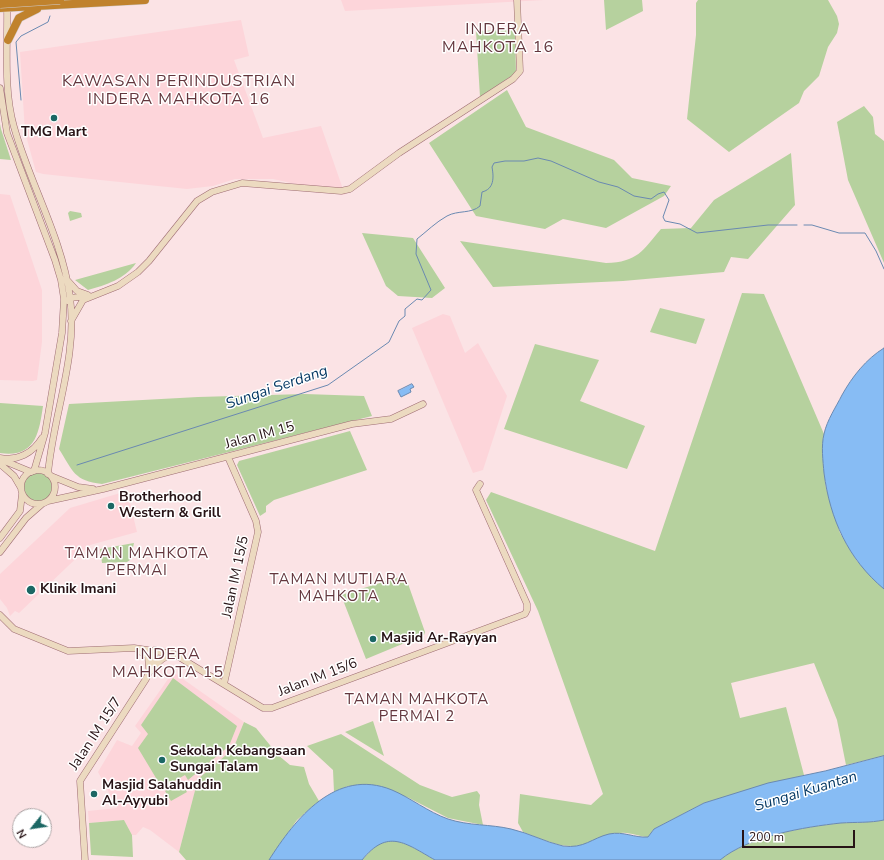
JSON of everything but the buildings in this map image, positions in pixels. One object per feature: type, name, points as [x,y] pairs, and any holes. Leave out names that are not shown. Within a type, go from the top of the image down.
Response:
[{"type":"highway","points":[[14,0],[18,6],[24,7]]},
{"type":"highway","points":[[4,5],[60,0]]},
{"type":"highway","points":[[4,5],[24,7],[145,0]]},
{"type":"highway","points":[[8,40],[19,18],[45,6]]},
{"type":"street","points":[[72,322],[83,300],[118,286],[138,272],[149,261],[196,201],[212,192],[242,182],[341,191],[350,189],[399,153],[514,79],[520,71],[517,0]]},
{"type":"street","points":[[4,5],[8,40],[8,98],[14,126],[28,170],[60,253],[68,281],[70,298],[72,322],[70,349],[50,454],[49,475]]},
{"type":"street","points":[[0,88],[7,133],[59,274],[64,299],[62,333],[45,433],[32,471],[24,478],[20,512],[0,538]]},
{"type":"street","points":[[68,281],[77,291],[93,296]]},
{"type":"street","points":[[63,315],[66,303],[70,298],[93,296]]},
{"type":"street","name":"Jalan IM 15","points":[[46,502],[103,489],[352,424],[391,419],[423,404]]},
{"type":"street","points":[[0,458],[17,458],[29,453],[38,446],[45,433]]},
{"type":"street","name":"Jalan IM 15/5","points":[[224,684],[258,532],[256,521],[228,457]]},
{"type":"street","points":[[0,458],[32,471],[40,470],[49,475],[54,481],[54,491],[46,502],[33,510],[0,552]]},
{"type":"street","points":[[0,464],[14,476],[25,498],[32,503],[46,502]]},
{"type":"street","name":"Jalan IM 15","points":[[49,475],[78,487],[103,489]]},
{"type":"street","name":"Jalan IM 15/6","points":[[0,615],[14,629],[68,651],[127,648],[155,650],[174,654],[188,661],[263,708],[272,708],[525,614],[527,610],[526,604],[476,490],[480,484]]},
{"type":"street","points":[[0,556],[9,541]]},
{"type":"street","points":[[127,648],[146,653],[149,659],[149,674]]},
{"type":"street","name":"Jalan IM 15/7","points":[[85,860],[80,781],[149,674],[154,662],[155,650]]},
{"type":"street","points":[[149,674],[166,656],[174,656],[188,661]]},
{"type":"shaded area","points":[[341,0],[544,0],[345,11]]},
{"type":"shaded area","points":[[241,20],[249,56],[234,60],[263,138],[321,126],[345,195],[273,179],[235,179],[213,186],[187,189],[43,174],[36,172],[25,132],[20,52]]},
{"type":"shaded area","points":[[0,194],[10,195],[42,290],[42,342],[37,380],[33,381],[0,380]]},
{"type":"shaded area","points":[[443,314],[450,316],[465,353],[478,343],[507,396],[483,470],[473,473],[412,328]]},
{"type":"shaded area","points":[[127,491],[137,532],[90,545],[19,613],[15,611],[10,616],[7,608],[0,599],[0,574],[70,508]]},
{"type":"shaded area","name":"Sekolah Kebangsaan Sungai Talam","points":[[173,672],[244,722],[233,749],[198,779],[179,852],[150,830],[143,827],[136,835],[132,835],[124,820],[89,823],[88,811],[117,808],[98,772],[117,740],[132,746],[141,733],[135,726]]},
{"type":"green space","points":[[604,0],[642,0],[643,11],[606,30]]},
{"type":"green space","points":[[698,0],[828,0],[837,16],[839,24],[837,33],[828,47],[819,76],[804,91],[799,103],[729,152],[687,119],[696,35],[696,3]]},
{"type":"green space","points":[[515,30],[516,73],[480,97],[476,31]]},
{"type":"green space","points":[[507,90],[526,127],[614,160],[632,178],[671,186],[664,196],[606,228],[563,219],[545,229],[476,216],[429,143]]},
{"type":"green space","points":[[864,106],[873,117],[875,134],[884,141],[884,263],[848,180],[837,122]]},
{"type":"green space","points":[[0,124],[1,129],[11,160],[0,159]]},
{"type":"green space","points":[[791,153],[795,205],[748,259],[731,257],[724,272],[623,281],[493,287],[460,241],[606,263],[625,260],[632,258],[644,249],[661,229],[691,228],[714,200]]},
{"type":"green space","points":[[70,211],[81,213],[82,217],[70,221],[68,213]]},
{"type":"green space","points":[[362,233],[413,238],[445,288],[432,298],[398,296],[386,286]]},
{"type":"green space","points":[[136,263],[132,269],[115,281],[88,290],[75,280]]},
{"type":"green space","points":[[742,293],[764,294],[824,434],[823,460],[826,488],[840,533],[857,561],[884,589],[884,756],[846,765],[837,720],[814,663],[731,683],[740,718],[786,707],[804,775],[704,803],[654,829],[648,837],[628,833],[616,833],[578,846],[562,845],[546,841],[523,832],[518,823],[520,794],[591,805],[603,794],[538,611],[486,500],[491,492],[655,551]]},
{"type":"green space","points":[[660,308],[705,319],[696,344],[650,332]]},
{"type":"green space","points":[[535,344],[599,360],[580,401],[645,426],[627,469],[504,429]]},
{"type":"green space","points":[[305,394],[364,396],[372,416],[102,484],[93,483],[75,474],[59,449],[69,404],[198,397]]},
{"type":"green space","points":[[0,403],[43,406],[40,426],[37,434],[28,448],[21,452],[12,454],[0,453]]},
{"type":"green space","points":[[350,431],[367,470],[274,500],[266,506],[266,512],[260,516],[237,465],[239,461]]},
{"type":"green space","points":[[38,473],[48,477],[52,487],[48,497],[38,501],[28,497],[24,487],[28,477]]},
{"type":"green space","points":[[134,543],[130,560],[127,562],[102,563],[100,549]]},
{"type":"green space","points":[[403,576],[406,578],[425,632],[424,635],[366,659],[341,595]]},
{"type":"green space","points":[[173,678],[237,726],[229,746],[188,780],[185,775],[162,788],[138,748],[148,734],[141,725]]},
{"type":"green space","points":[[373,721],[384,756],[345,732]]},
{"type":"green space","points":[[244,722],[256,728],[278,755],[290,765],[304,767],[309,784],[319,801],[297,820],[269,860],[186,860],[179,852],[198,779],[233,749]]},
{"type":"green space","points":[[341,734],[420,785],[452,797],[477,791],[480,795],[479,805],[483,825],[448,818],[407,797],[348,786],[334,792],[333,770],[307,746]]},
{"type":"green space","points":[[181,782],[187,792],[171,801],[165,791]]},
{"type":"green space","points":[[124,820],[132,835],[133,857],[91,855],[89,823]]},
{"type":"green space","points":[[884,820],[884,860],[720,860],[746,845],[761,839],[794,830],[841,823],[873,822]]},
{"type":"green space","points":[[388,840],[407,844],[435,860],[362,860],[376,845]]},
{"type":"water","points":[[884,348],[884,589],[860,565],[836,522],[827,490],[822,448],[827,424],[846,388],[865,363]]},
{"type":"water","points":[[412,384],[414,387],[410,389],[411,392],[401,397],[398,391]]},
{"type":"water","name":"Sungai Kuantan","points":[[884,756],[884,820],[873,822],[841,823],[794,830],[761,839],[746,845],[720,860],[435,860],[406,844],[389,841],[380,844],[371,850],[362,860],[269,860],[291,829],[319,801],[335,791],[353,785],[372,785],[392,790],[433,813],[448,819],[472,824],[503,827],[570,847],[582,845],[614,833],[648,837],[654,829],[704,803],[768,783],[825,771]]},
{"type":"waterway","points":[[21,100],[16,42],[21,36],[48,22],[50,16]]},
{"type":"waterway","name":"Sungai Serdang","points":[[77,465],[328,385],[389,342],[399,321],[405,316],[405,309],[417,299],[422,300],[431,290],[416,254],[417,239],[447,216],[473,210],[480,206],[482,192],[486,191],[491,186],[493,175],[492,167],[494,163],[505,161],[524,161],[538,158],[551,161],[599,182],[618,187],[634,196],[651,199],[664,192],[669,200],[663,217],[665,221],[680,224],[697,233],[768,225],[797,225]]},
{"type":"waterway","name":"Sungai Serdang","points":[[804,225],[812,225],[839,233],[865,233],[876,251],[884,269]]},
{"type":"place","name":"TMG Mart","points":[[54,118]]},
{"type":"place","name":"Brotherhood Western & Grill","points":[[111,506]]},
{"type":"place","name":"Klinik Imani","points":[[31,590]]},
{"type":"place","name":"Masjid Ar-Rayyan","points":[[373,639]]},
{"type":"place","name":"Sekolah Kebangsaan Sungai Talam","points":[[162,760]]},
{"type":"place","name":"Masjid Salahuddin Al-Ayyubi","points":[[94,794]]},
{"type":"district","name":"INDERA MAHKOTA 16","points":[[498,39]]},
{"type":"district","name":"KAWASAN PERINDUSTRIAN INDERA MAHKOTA 16","points":[[179,91]]},
{"type":"district","name":"TAMAN MAHKOTA PERMAI","points":[[137,562]]},
{"type":"district","name":"TAMAN MUTIARA MAHKOTA","points":[[339,588]]},
{"type":"district","name":"INDERA MAHKOTA 15","points":[[168,664]]},
{"type":"district","name":"TAMAN MAHKOTA PERMAI 2","points":[[417,708]]}]
